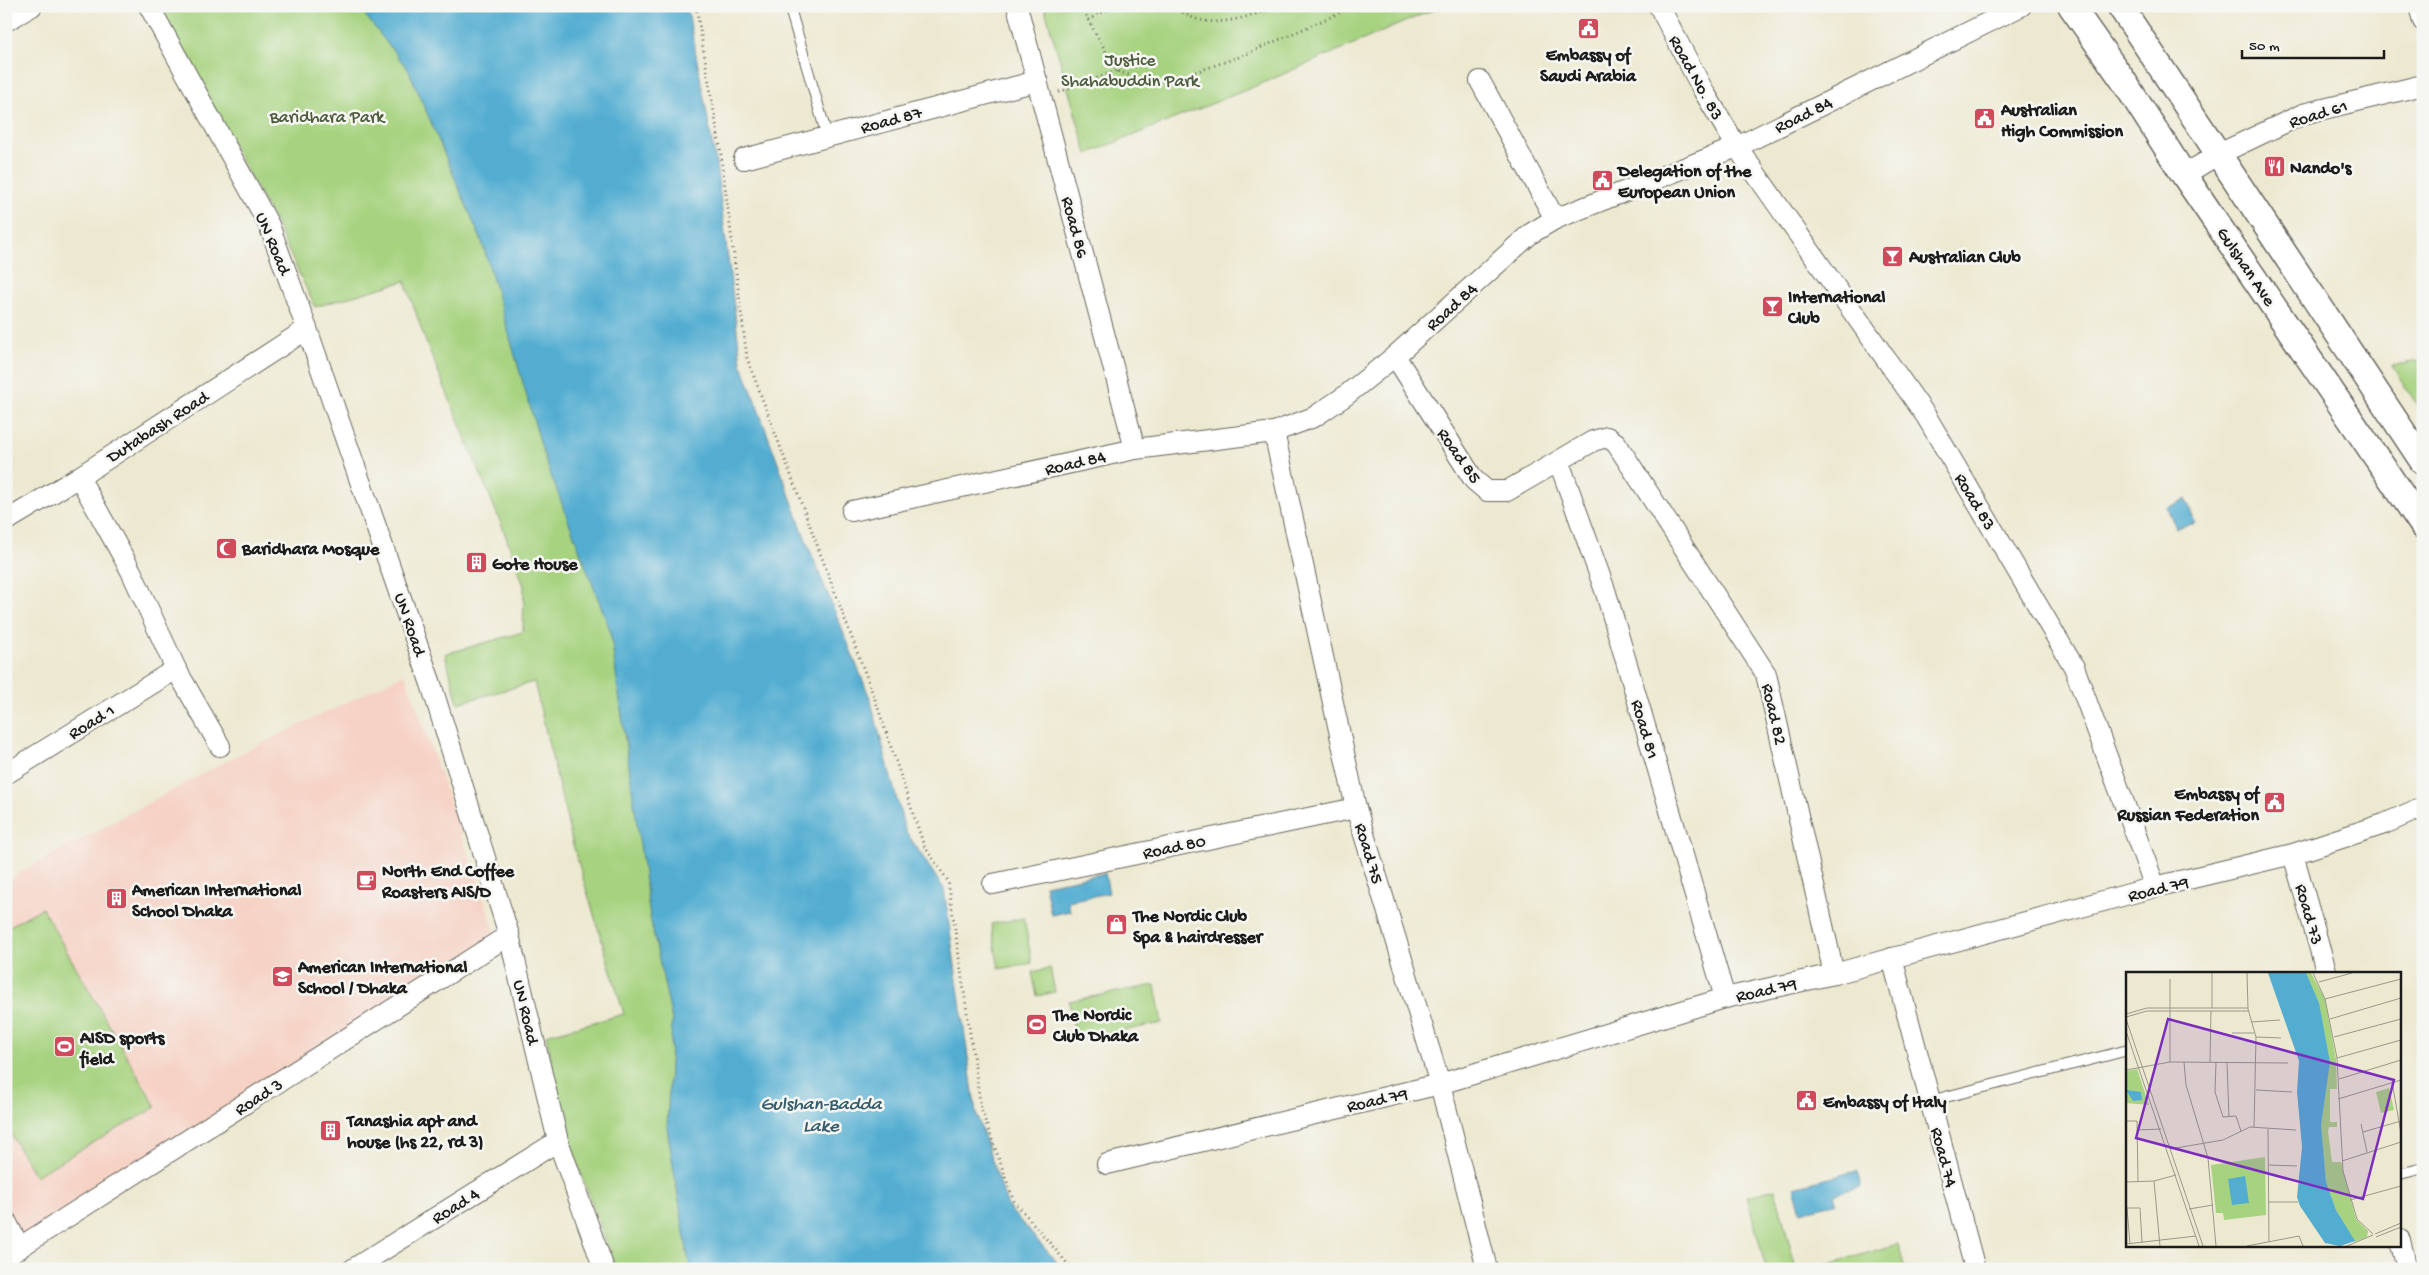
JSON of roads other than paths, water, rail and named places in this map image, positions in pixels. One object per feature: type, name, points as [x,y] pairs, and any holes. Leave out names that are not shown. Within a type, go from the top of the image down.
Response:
[{"type":"street","points":[[6,21],[32,6]]},
{"type":"street","name":"UN Road","points":[[149,6],[269,225],[307,328],[422,656],[509,935],[558,1141],[604,1269]]},
{"type":"street","name":"Road 86","points":[[1018,6],[1135,449]]},
{"type":"street","name":"Road No. 83","points":[[1659,6],[1703,90],[1737,147]]},
{"type":"street","name":"Road 84","points":[[852,511],[1135,449],[1274,432],[1314,417],[1345,396],[1396,356],[1530,234],[1555,219],[1737,147],[2020,6]]},
{"type":"street","name":"Gulshan Ave","points":[[2071,6],[2123,80],[2184,174],[2423,526]]},
{"type":"street","points":[[2120,6],[2217,155],[2423,462]]},
{"type":"street","points":[[2419,6],[2423,21]]},
{"type":"street","points":[[1480,82],[1555,219]]},
{"type":"street","name":"Road 61","points":[[2184,174],[2217,155],[2303,114],[2423,85]]},
{"type":"street","name":"Road 87","points":[[744,158],[827,136],[1040,90]]},
{"type":"street","name":"Road 83","points":[[1737,147],[1926,416],[2074,667],[2156,887]]},
{"type":"street","name":"Dutabash Road","points":[[6,521],[78,477],[307,328]]},
{"type":"street","name":"Road 85","points":[[1396,356],[1474,480],[1487,491],[1507,491],[1593,441],[1607,438]]},
{"type":"street","name":"Road 75","points":[[1274,432],[1356,808],[1440,1084],[1487,1269]]},
{"type":"street","name":"Road 82","points":[[1607,438],[1616,443],[1766,674],[1834,974]]},
{"type":"street","name":"Road 81","points":[[1559,462],[1606,593],[1725,998]]},
{"type":"street","points":[[78,477],[131,571],[176,669],[220,746]]},
{"type":"street","name":"Road 1","points":[[6,774],[176,669]]},
{"type":"street","name":"Road 79","points":[[1107,1164],[1440,1084],[1725,998],[1834,974],[2156,887],[2294,854],[2384,824],[2423,807]]},
{"type":"street","name":"Road 80","points":[[993,884],[1356,808]]},
{"type":"street","name":"Road 73","points":[[2294,854],[2326,972]]},
{"type":"street","name":"Road 3","points":[[13,1252],[509,935]]},
{"type":"street","name":"Road 74","points":[[1892,958],[1975,1269]]},
{"type":"street","name":"Road 4","points":[[353,1269],[558,1141]]},
{"type":"street","points":[[6,1221],[13,1252]]},
{"type":"street","points":[[2402,1247],[2408,1269]]},
{"type":"lane","points":[[790,12],[827,136]]},
{"type":"lane","points":[[1930,1101],[2126,1051]]},
{"type":"lane","points":[[2402,1173],[2423,1168]]},
{"type":"water","name":"Gulshan-Badda Lake","points":[[358,6],[687,6],[716,163],[741,362],[809,548],[870,698],[905,830],[944,889],[976,1113],[1008,1207],[1063,1269],[690,1269],[667,1128],[672,1020],[650,917],[610,630],[546,462],[482,242],[409,71]]},
{"type":"water","points":[[2186,499],[2195,523],[2176,528],[2167,508]]},
{"type":"water","points":[[1105,873],[1109,893],[1068,901],[1070,911],[1051,915],[1045,885]]},
{"type":"water","points":[[1857,1171],[1861,1187],[1834,1194],[1837,1203],[1801,1212],[1794,1187]]},
{"type":"place","name":"Embassy of Saudi Arabia","points":[[1588,29]]},
{"type":"place","name":"Australian High Commission","points":[[1985,119]]},
{"type":"place","name":"Nando's","points":[[2274,167]]},
{"type":"place","name":"Delegation of the European Union","points":[[1602,180]]},
{"type":"place","name":"Australian Club","points":[[1893,256]]},
{"type":"place","name":"International Club","points":[[1772,306]]},
{"type":"place","name":"Baridhara Mosque","points":[[226,548]]},
{"type":"place","name":"Gote House","points":[[476,563]]},
{"type":"place","name":"Embassy of Russian Federation","points":[[2275,803]]},
{"type":"place","name":"North End Coffee Roasters AIS/D","points":[[366,880]]},
{"type":"place","name":"American International School Dhaka","points":[[116,899]]},
{"type":"place","name":"The Nordic Club Spa & hairdresser","points":[[1117,925]]},
{"type":"place","name":"American International School / Dhaka","points":[[282,976]]},
{"type":"place","name":"The Nordic Club Dhaka","points":[[1037,1024]]},
{"type":"place","name":"AISD sports field","points":[[64,1047]]},
{"type":"place","name":"Embassy of Italy","points":[[1807,1101]]},
{"type":"place","name":"Tanashia apt and house (hs 22, rd 3)","points":[[331,1130]]},
{"type":"park label","name":"Justice Shahabuddin Park","points":[[1130,69]]},
{"type":"park label","name":"Baridhara Park","points":[[327,116]]}]
